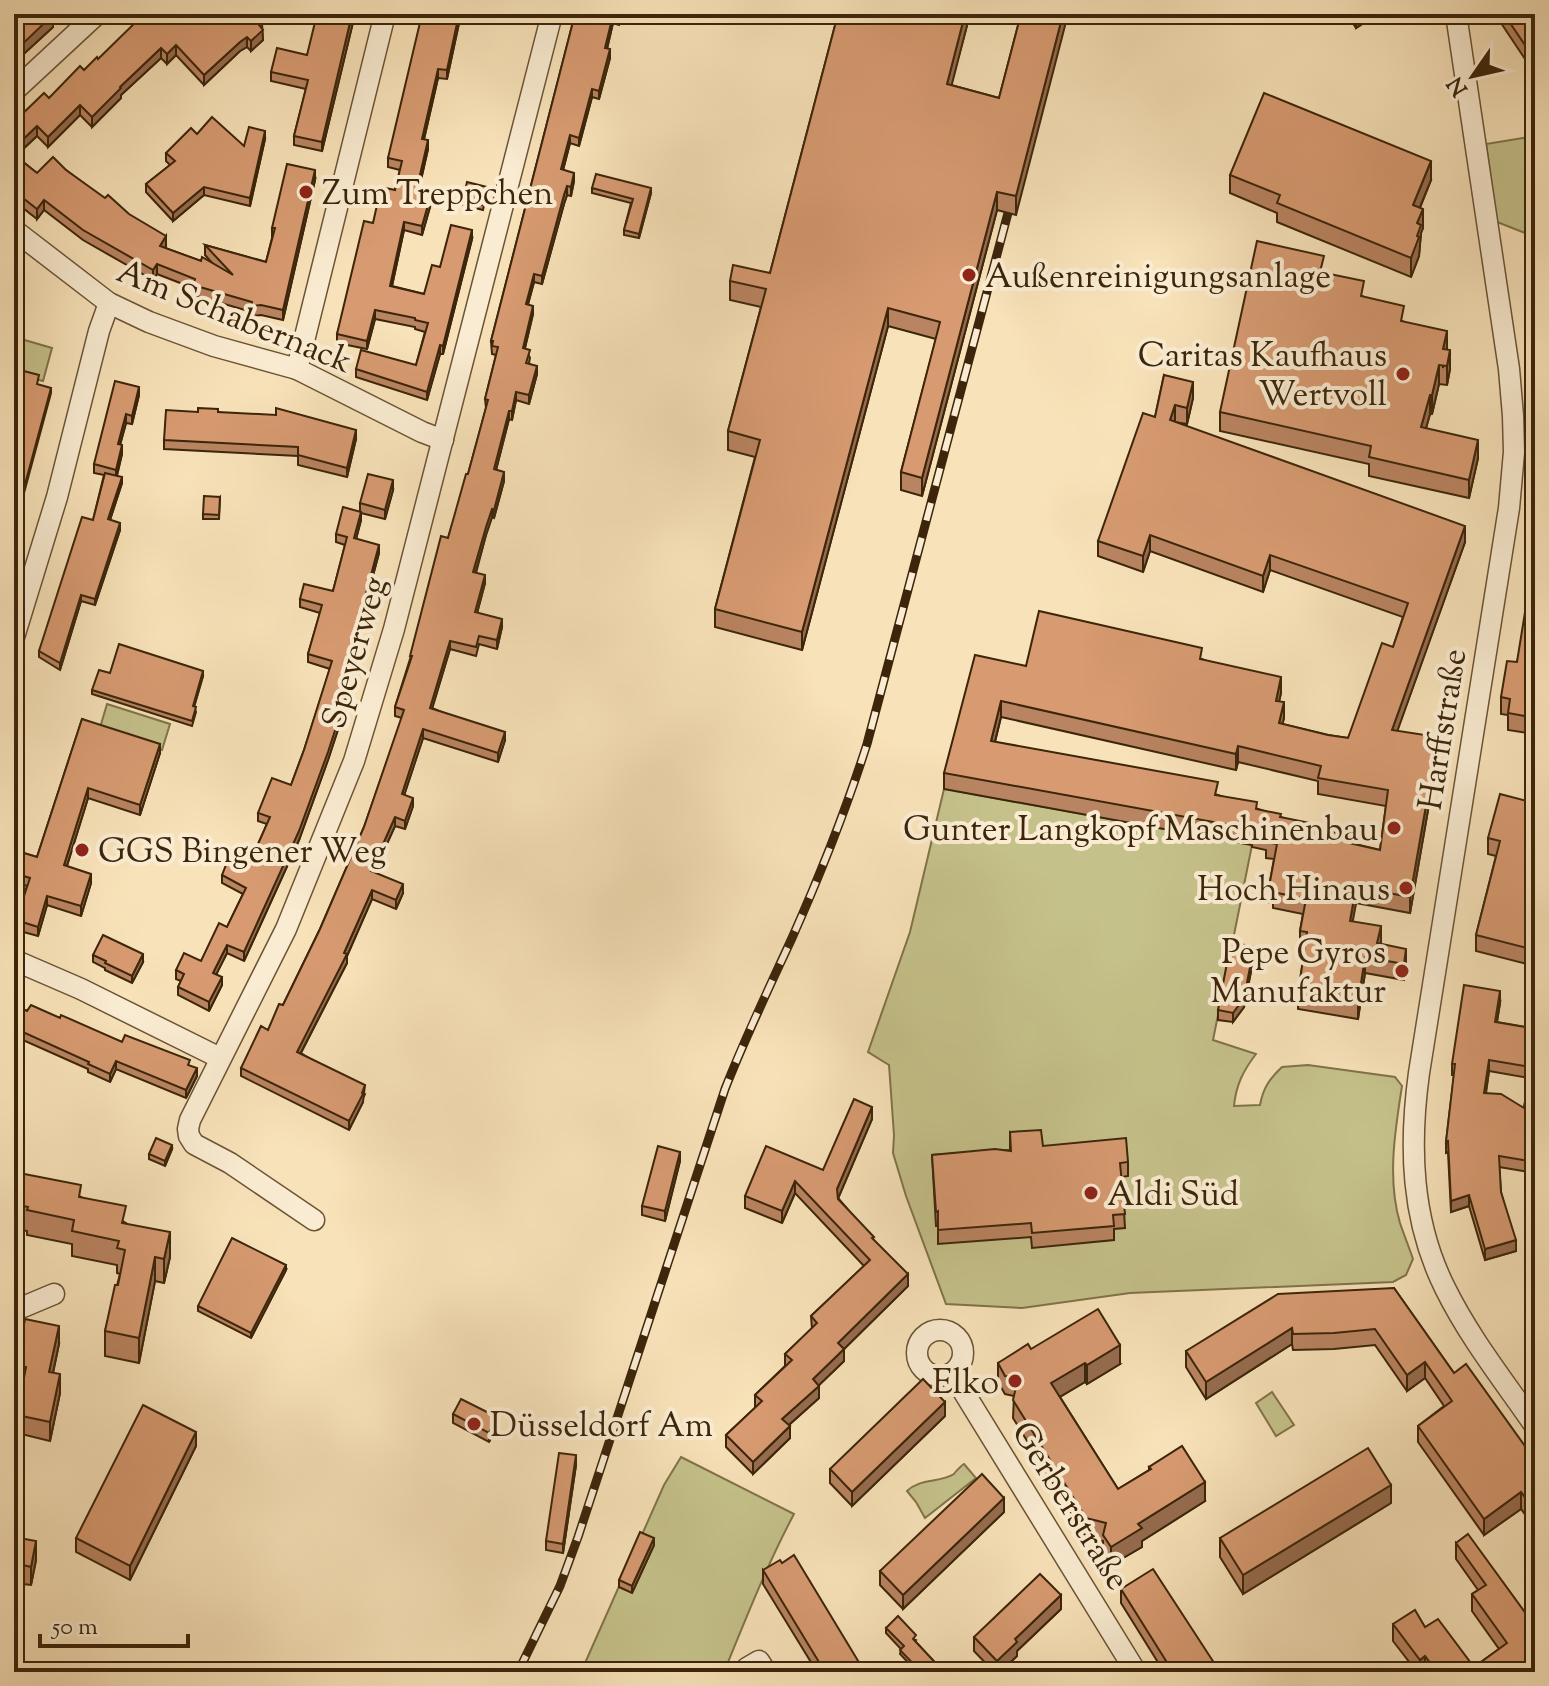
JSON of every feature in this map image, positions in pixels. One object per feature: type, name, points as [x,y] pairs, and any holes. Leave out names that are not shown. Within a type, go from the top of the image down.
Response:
[{"type":"street","points":[[14,91],[97,14]]},
{"type":"street","points":[[297,369],[385,14]]},
{"type":"street","name":"Speyerweg","points":[[314,1220],[242,1171],[203,1149],[191,1140],[188,1129],[220,1058],[286,929],[354,761],[394,629],[552,14]]},
{"type":"street","name":"Harffstraße","points":[[1456,14],[1509,369],[1514,452],[1503,546],[1419,1073],[1413,1156],[1422,1220],[1444,1286],[1471,1333],[1535,1426]]},
{"type":"street","name":"Am Schabernack","points":[[14,230],[109,303],[149,322],[214,346],[297,369],[443,440]]},
{"type":"street","points":[[14,637],[57,497],[99,331],[109,303]]},
{"type":"street","points":[[14,960],[81,989],[220,1058]]},
{"type":"street","points":[[14,1305],[23,1307],[54,1294]]},
{"type":"street","name":"Gerberstraße","points":[[952,1373],[1136,1672]]},
{"type":"street","points":[[745,1672],[759,1661],[766,1672]]},
{"type":"shaded area","points":[[1535,136],[1535,237],[1497,222],[1486,144]]},
{"type":"shaded area","points":[[21,339],[52,348],[43,381],[14,374],[14,353],[17,353]]},
{"type":"shaded area","points":[[107,704],[170,724],[162,750],[99,731]]},
{"type":"shaded area","points":[[944,789],[1252,845],[1213,1040],[1256,1054],[1241,1078],[1234,1106],[1260,1105],[1268,1084],[1282,1067],[1308,1065],[1395,1077],[1402,1086],[1395,1138],[1394,1189],[1400,1223],[1413,1259],[1406,1275],[1393,1282],[1130,1293],[1022,1308],[946,1304],[893,1153],[889,1065],[868,1052],[910,932]]},
{"type":"shaded area","points":[[1272,1392],[1294,1425],[1276,1436],[1256,1403]]},
{"type":"shaded area","points":[[681,1457],[794,1514],[724,1672],[581,1672],[664,1485]]},
{"type":"shaded area","points":[[964,1464],[976,1478],[925,1518],[907,1491],[918,1484],[948,1477]]},
{"type":"building","points":[[14,14],[52,14],[53,15],[16,50]]},
{"type":"building","points":[[144,14],[254,14],[262,23],[259,25],[263,30],[251,41],[247,37],[240,42],[204,75],[176,45],[167,54],[161,48],[92,117],[80,105],[48,137],[37,126],[14,148],[14,122],[44,93],[49,98],[80,66],[84,70],[98,59]]},
{"type":"building","points":[[317,14],[352,14],[322,142],[294,136],[308,80],[271,72],[277,48],[307,55]]},
{"type":"building","points":[[422,14],[459,14],[447,70],[438,69],[422,139],[428,140],[417,188],[432,191],[422,226],[404,222],[390,286],[424,294],[432,265],[440,267],[451,225],[472,230],[443,346],[440,345],[427,392],[356,369],[361,350],[416,365],[428,323],[375,310],[367,341],[337,334],[364,221],[373,223],[381,187],[395,190],[402,161],[388,158]]},
{"type":"building","points":[[575,14],[619,14],[619,16],[613,15],[605,48],[610,49],[599,91],[592,89],[579,138],[570,135],[561,169],[574,173],[571,187],[567,186],[564,195],[542,276],[534,274],[526,304],[533,306],[523,348],[530,350],[526,363],[537,366],[529,395],[516,392],[512,411],[509,411],[494,469],[504,472],[473,572],[485,575],[475,612],[502,619],[497,640],[479,636],[476,647],[450,641],[430,708],[505,732],[498,753],[423,729],[402,794],[413,798],[405,821],[395,817],[371,871],[403,884],[396,900],[372,890],[344,953],[347,954],[297,1052],[365,1085],[349,1121],[241,1068],[261,1026],[268,1030],[279,1004],[283,1005],[320,929],[364,827],[404,710],[395,707],[412,656],[441,536],[448,538],[488,400],[485,399],[498,347],[492,346],[491,341]]},
{"type":"building","points":[[838,14],[965,14],[947,84],[999,98],[1021,14],[1063,14],[1016,196],[997,192],[922,478],[901,472],[940,322],[888,308],[802,632],[715,609],[760,440],[728,431],[766,289],[730,281],[733,265],[770,273]]},
{"type":"building","points":[[1504,14],[1535,14],[1535,60]]},
{"type":"building","points":[[1264,93],[1431,161],[1413,205],[1423,209],[1417,223],[1421,225],[1419,237],[1411,258],[1277,203],[1280,195],[1230,175]]},
{"type":"building","points":[[212,117],[244,146],[249,127],[265,131],[250,198],[204,187],[173,213],[146,184],[175,161],[166,153],[191,128],[197,134]]},
{"type":"building","points":[[14,155],[37,173],[53,157],[105,198],[108,195],[129,214],[166,236],[160,246],[201,261],[202,257],[233,275],[205,245],[266,262],[287,164],[315,170],[283,310],[252,306],[252,302],[193,285],[195,279],[157,264],[153,270],[83,230],[44,200],[37,209],[14,191]]},
{"type":"building","points":[[596,174],[651,188],[639,234],[624,230],[633,199],[592,188]]},
{"type":"building","points":[[467,182],[487,187],[483,205],[463,200]]},
{"type":"building","points":[[1257,241],[1324,256],[1320,272],[1364,281],[1361,296],[1404,306],[1401,321],[1447,331],[1443,349],[1450,350],[1447,366],[1439,365],[1421,427],[1478,440],[1469,480],[1369,457],[1371,446],[1220,412]]},
{"type":"building","points":[[14,255],[23,263],[16,292],[14,292]]},
{"type":"building","points":[[16,369],[39,375],[37,384],[51,388],[14,525],[14,379]]},
{"type":"building","points":[[1164,375],[1193,382],[1187,408],[1175,405],[1170,420],[1465,526],[1392,730],[1438,737],[1410,897],[1356,887],[1350,921],[1381,926],[1377,943],[1406,949],[1404,964],[1365,957],[1358,1003],[1298,994],[1307,932],[1300,931],[1306,899],[1273,892],[1274,888],[1269,887],[1277,844],[1266,842],[1267,834],[944,773],[975,655],[1026,666],[1039,611],[1202,648],[1200,659],[1281,677],[1276,701],[1284,702],[1279,723],[1348,738],[1382,643],[1393,647],[1408,603],[1270,555],[1263,576],[1150,535],[1143,556],[1098,541],[1143,413],[1155,417]],"holes":[[[1001,701],[1236,754],[1238,746],[1321,766],[1318,778],[1388,790],[1380,850],[1349,843],[1351,835],[1315,829],[1315,824],[1256,809],[1257,802],[1215,795],[1218,782],[991,741]]]},
{"type":"building","points":[[115,381],[139,387],[132,416],[126,414],[118,444],[122,445],[116,470],[94,464]]},
{"type":"building","points":[[198,408],[276,415],[276,408],[356,430],[347,468],[298,455],[298,447],[164,440],[166,410],[198,412]]},
{"type":"building","points":[[105,473],[122,477],[108,519],[120,523],[95,599],[81,595],[60,663],[39,651],[82,517],[93,520]]},
{"type":"building","points":[[368,474],[393,480],[385,510],[360,503]]},
{"type":"building","points":[[204,496],[220,497],[219,515],[203,514]]},
{"type":"building","points":[[343,507],[361,512],[354,538],[379,545],[344,676],[352,678],[299,831],[244,952],[227,945],[213,973],[222,977],[209,1002],[178,987],[184,974],[176,970],[184,953],[201,961],[219,923],[227,927],[246,888],[222,875],[228,860],[236,864],[244,846],[255,851],[270,817],[258,813],[272,778],[291,785],[304,750],[332,661],[308,654],[322,605],[300,599],[304,584],[333,591],[347,537],[336,534]]},
{"type":"building","points":[[1535,567],[1535,581],[1529,578]]},
{"type":"building","points":[[1535,593],[1535,718],[1508,713],[1510,699],[1501,697],[1507,661],[1517,662],[1525,612]]},
{"type":"building","points":[[119,644],[203,671],[192,721],[92,690],[99,670],[110,673]]},
{"type":"building","points":[[82,719],[160,744],[140,805],[88,788],[64,865],[91,874],[81,906],[47,896],[38,927],[16,920],[30,878],[14,873],[14,850],[37,857]]},
{"type":"building","points":[[1500,794],[1535,803],[1535,950],[1476,935],[1500,841],[1488,838]]},
{"type":"building","points":[[103,935],[143,954],[132,976],[93,955]]},
{"type":"building","points":[[1231,942],[1254,947],[1244,998],[1233,1013],[1218,1010]]},
{"type":"building","points":[[1464,985],[1500,991],[1495,1022],[1531,1028],[1535,1010],[1535,1162],[1499,1156],[1501,1192],[1516,1240],[1485,1249],[1469,1195],[1451,1201],[1446,1142],[1455,1064],[1452,1064]],"holes":[[[1489,1060],[1531,1067],[1524,1108],[1501,1094],[1484,1093]]]},
{"type":"building","points":[[14,1005],[27,1011],[31,1005],[60,1018],[61,1015],[122,1042],[125,1035],[190,1060],[188,1065],[197,1068],[186,1090],[116,1061],[110,1074],[23,1032],[17,1044],[14,1042]]},
{"type":"building","points":[[854,1099],[872,1107],[837,1189],[838,1199],[908,1274],[838,1343],[844,1349],[813,1379],[819,1386],[782,1419],[790,1426],[753,1462],[726,1435],[762,1401],[755,1395],[792,1360],[785,1354],[817,1323],[811,1316],[870,1260],[795,1181],[782,1211],[745,1196],[766,1146],[823,1170]]},
{"type":"building","points":[[1041,1130],[1043,1146],[1126,1138],[1128,1162],[1120,1163],[1125,1214],[1113,1215],[1114,1226],[1032,1233],[1031,1223],[938,1230],[932,1155],[995,1149],[1011,1151],[1010,1132]]},
{"type":"building","points":[[156,1138],[172,1145],[165,1161],[149,1154]]},
{"type":"building","points":[[658,1146],[680,1152],[665,1211],[642,1206]]},
{"type":"building","points":[[14,1172],[81,1185],[79,1197],[126,1206],[122,1223],[170,1232],[164,1259],[155,1257],[139,1338],[105,1331],[125,1250],[117,1248],[119,1241],[72,1231],[74,1220],[27,1210],[28,1207],[14,1204]]},
{"type":"building","points":[[232,1238],[286,1265],[251,1333],[198,1306]]},
{"type":"building","points":[[1394,1288],[1454,1373],[1466,1364],[1535,1460],[1535,1511],[1521,1492],[1484,1519],[1418,1426],[1452,1401],[1425,1362],[1407,1375],[1375,1329],[1293,1334],[1292,1328],[1206,1382],[1186,1351],[1278,1294]]},
{"type":"building","points":[[1098,1309],[1120,1345],[1051,1383],[1118,1489],[1182,1446],[1205,1482],[1138,1524],[1142,1528],[1111,1547],[1103,1535],[1106,1523],[1086,1518],[1013,1400],[1018,1378],[1005,1376],[998,1363],[1028,1344],[1031,1349]]},
{"type":"building","points":[[25,1319],[59,1326],[49,1372],[60,1374],[50,1422],[17,1415],[26,1367],[16,1365]]},
{"type":"building","points":[[923,1379],[945,1402],[852,1492],[830,1469]]},
{"type":"building","points":[[461,1399],[497,1417],[489,1433],[453,1414]]},
{"type":"building","points":[[143,1405],[196,1432],[130,1566],[76,1538]]},
{"type":"building","points":[[1368,1448],[1391,1485],[1243,1575],[1220,1538]]},
{"type":"building","points":[[559,1453],[576,1455],[563,1544],[546,1541]]},
{"type":"building","points":[[982,1474],[1004,1498],[903,1595],[880,1571]]},
{"type":"building","points":[[640,1532],[654,1538],[632,1586],[619,1580]]},
{"type":"building","points":[[1468,1534],[1532,1622],[1535,1620],[1535,1664],[1523,1672],[1437,1672],[1425,1656],[1420,1660],[1393,1624],[1415,1610],[1425,1627],[1438,1619],[1474,1667],[1507,1643],[1472,1594],[1486,1585],[1456,1543]]},
{"type":"building","points":[[14,1537],[36,1541],[31,1567],[23,1565],[14,1605]]},
{"type":"building","points":[[794,1555],[865,1672],[825,1672],[763,1570]]},
{"type":"building","points":[[1153,1569],[1220,1672],[1173,1672],[1121,1589]]},
{"type":"building","points":[[1040,1574],[1061,1595],[997,1661],[974,1637]]},
{"type":"building","points":[[898,1616],[916,1635],[913,1639],[944,1672],[921,1672],[900,1650],[904,1646],[886,1628]]},
{"type":"building","points":[[1012,1662],[1021,1672],[1001,1672]]},
{"type":"railway","points":[[518,1672],[560,1586],[578,1537],[725,1089],[813,890],[859,769],[1008,213]]},
{"type":"place","name":"Zum Treppchen","points":[[306,192]]},
{"type":"place","name":"Außenreinigungsanlage","points":[[969,275]]},
{"type":"place","name":"Caritas Kaufhaus Wertvoll","points":[[1403,374]]},
{"type":"place","name":"Gunter Langkopf Maschinenbau","points":[[1394,828]]},
{"type":"place","name":"GGS Bingener Weg","points":[[82,850]]},
{"type":"place","name":"Hoch Hinaus","points":[[1406,888]]},
{"type":"place","name":"Pepe Gyros Manufaktur","points":[[1402,971]]},
{"type":"place","name":"Aldi Süd","points":[[1091,1193]]},
{"type":"place","name":"Elko","points":[[1015,1381]]},
{"type":"place","name":"Düsseldorf Am","points":[[474,1424]]}]
